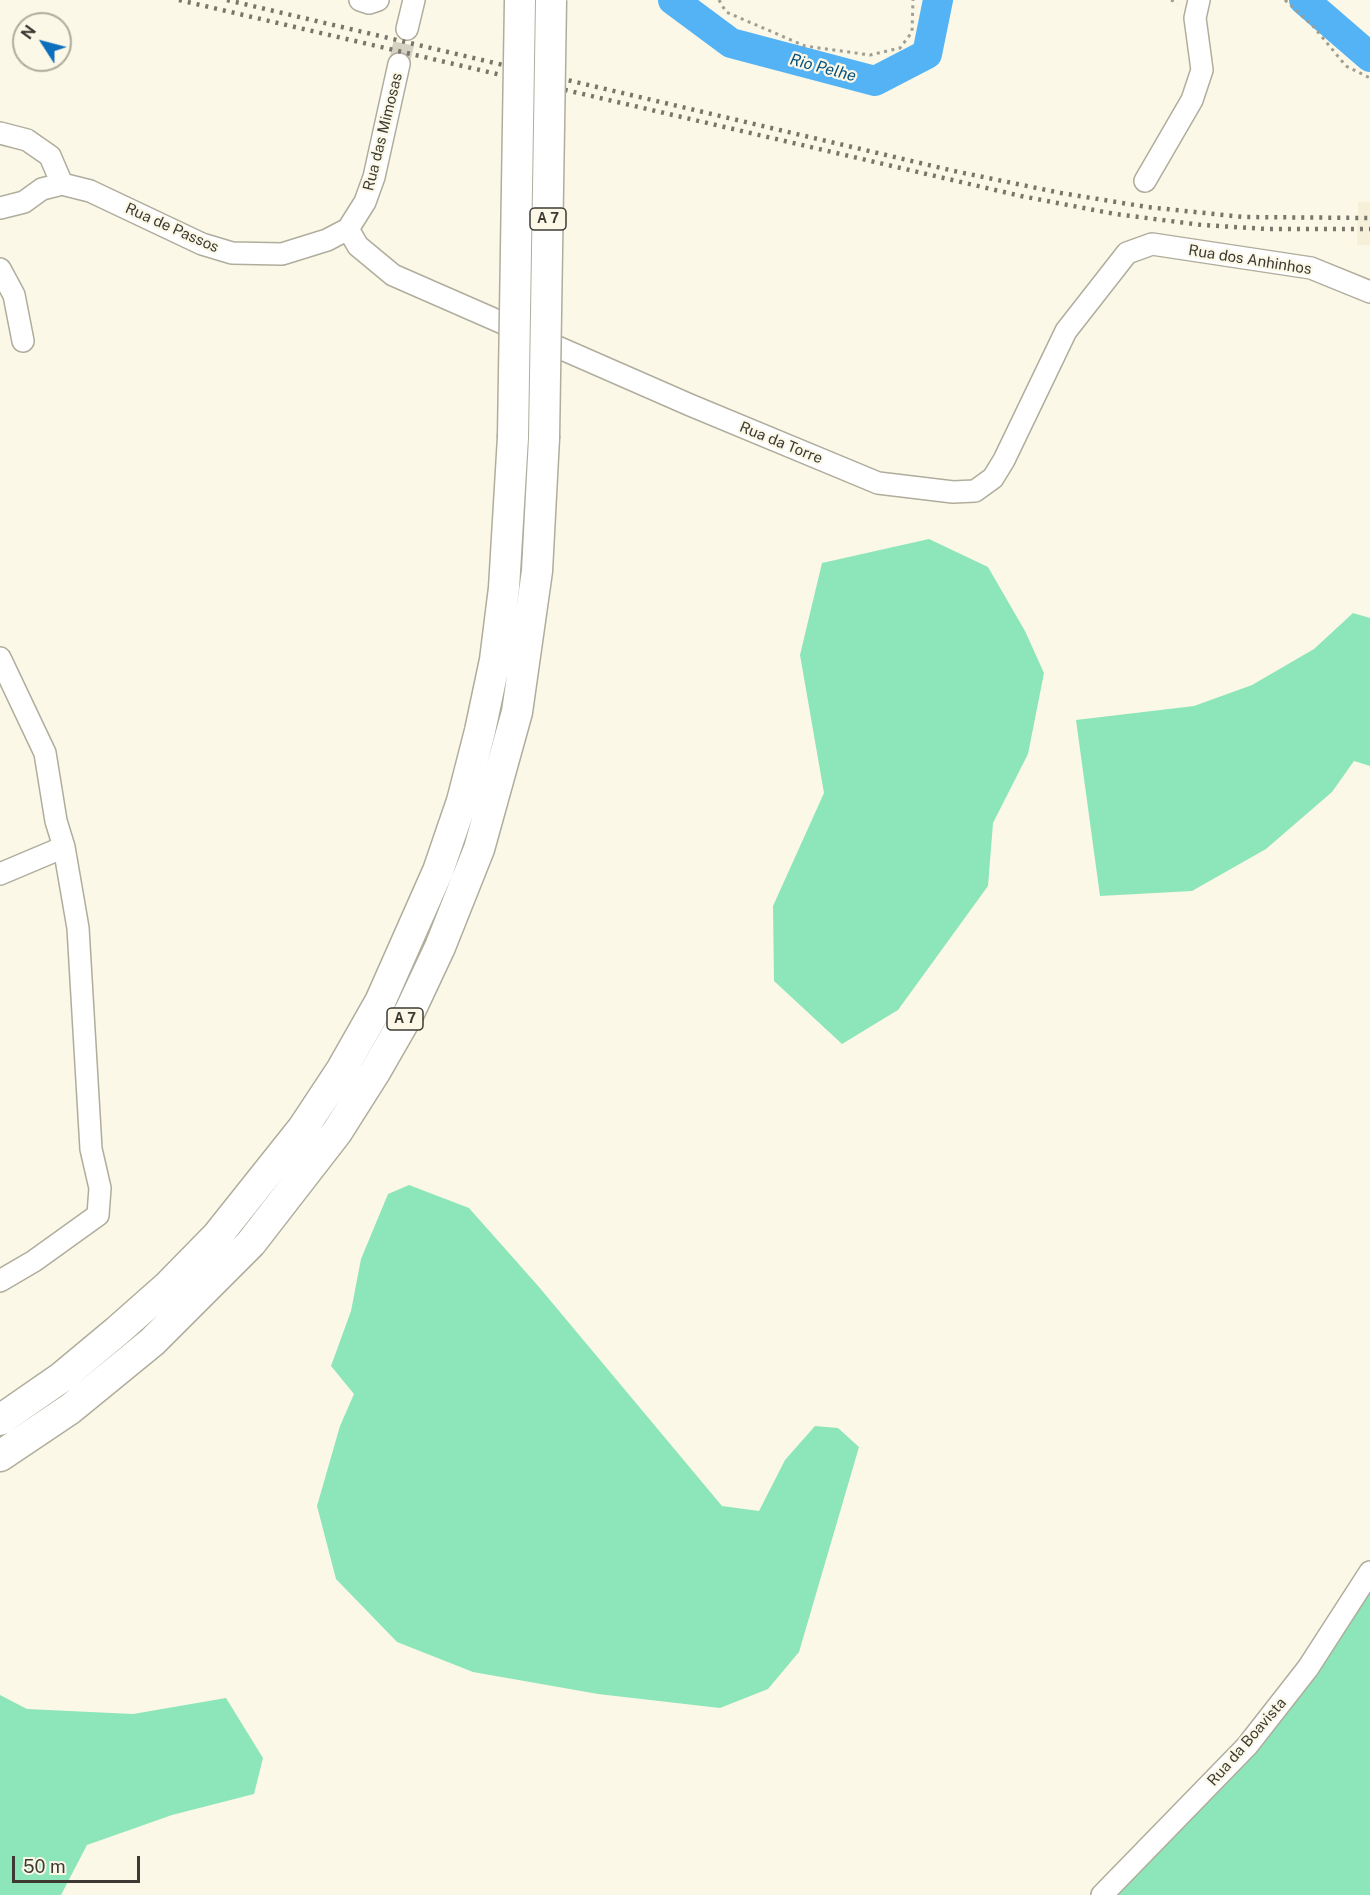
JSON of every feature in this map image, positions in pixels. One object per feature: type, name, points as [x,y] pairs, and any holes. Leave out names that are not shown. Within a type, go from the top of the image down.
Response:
[{"type":"highway","name":"A 7","points":[[0,1420],[62,1377],[116,1332],[168,1286],[217,1236],[303,1128],[342,1069],[380,1002],[438,871],[480,731],[495,660],[504,588],[513,437],[520,0]]},
{"type":"highway","name":"A 7","points":[[0,1456],[70,1409],[134,1357],[177,1319],[251,1243],[336,1132],[375,1072],[410,1011],[449,926],[479,849],[517,712],[537,571],[544,438],[551,0]]},
{"type":"street","points":[[360,0],[369,3],[378,0]]},
{"type":"street","points":[[407,29],[414,0]]},
{"type":"street","points":[[1145,181],[1192,100],[1202,70],[1195,18],[1199,0]]},
{"type":"street","name":"Rua das Mimosas","points":[[348,229],[365,202],[374,177],[399,64]]},
{"type":"street","points":[[0,133],[27,140],[50,156],[62,184],[42,189],[24,202],[0,208]]},
{"type":"street","name":"Rua de Passos","points":[[62,184],[90,191],[202,244],[232,253],[282,254],[327,240],[348,229]]},
{"type":"street","name":"Rua da Torre","points":[[348,229],[358,246],[393,275],[690,405],[878,483],[953,492],[975,491],[993,478],[1066,331],[1127,253]]},
{"type":"street","name":"Rua dos Anhinhos","points":[[1127,253],[1152,244],[1311,268],[1370,292]]},
{"type":"street","points":[[0,269],[14,295],[23,341]]},
{"type":"street","points":[[0,657],[45,753],[56,821],[64,847],[78,928],[91,1149],[100,1188],[98,1215],[34,1262],[0,1281]]},
{"type":"street","points":[[0,874],[64,847]]},
{"type":"street","name":"Rua da Boavista","points":[[1102,1895],[1247,1746],[1308,1668],[1370,1572]]},
{"type":"path","points":[[719,0],[726,12],[805,46],[870,55],[900,48],[912,32],[913,0]]},
{"type":"path","points":[[1285,0],[1313,26],[1346,66],[1370,78]]},
{"type":"shaded area","points":[[1358,202],[1370,202],[1370,245],[1357,245]]},
{"type":"green space","points":[[929,539],[988,567],[1025,631],[1044,673],[1028,754],[993,823],[988,886],[898,1010],[842,1044],[774,981],[773,906],[824,793],[800,655],[822,563]]},
{"type":"green space","points":[[1353,613],[1370,618],[1370,766],[1354,761],[1332,792],[1266,849],[1192,891],[1100,896],[1076,720],[1194,706],[1252,685],[1314,649]]},
{"type":"green space","points":[[409,1185],[469,1208],[539,1287],[722,1506],[759,1511],[785,1460],[815,1426],[838,1428],[859,1447],[799,1652],[768,1689],[720,1708],[598,1694],[473,1672],[397,1642],[336,1579],[317,1506],[340,1426],[354,1394],[331,1366],[351,1311],[361,1259],[388,1194]]},
{"type":"green space","points":[[1370,1572],[1370,1895],[1102,1895],[1211,1784]]},
{"type":"green space","points":[[0,1695],[27,1709],[133,1714],[226,1698],[263,1758],[254,1794],[172,1815],[87,1845],[61,1895],[0,1895]]},
{"type":"waterway","name":"Rio Pelhe","points":[[673,0],[731,43],[875,81],[927,54],[938,0]]},
{"type":"waterway","name":"Rio Pelhe","points":[[1304,0],[1370,57]]},
{"type":"tunnel","points":[[399,64],[407,29]]},
{"type":"railway","points":[[179,0],[1021,196],[1115,214],[1202,225],[1267,229],[1370,229]]},
{"type":"railway","points":[[227,0],[954,171],[1061,193],[1147,207],[1243,217],[1370,218]]}]
